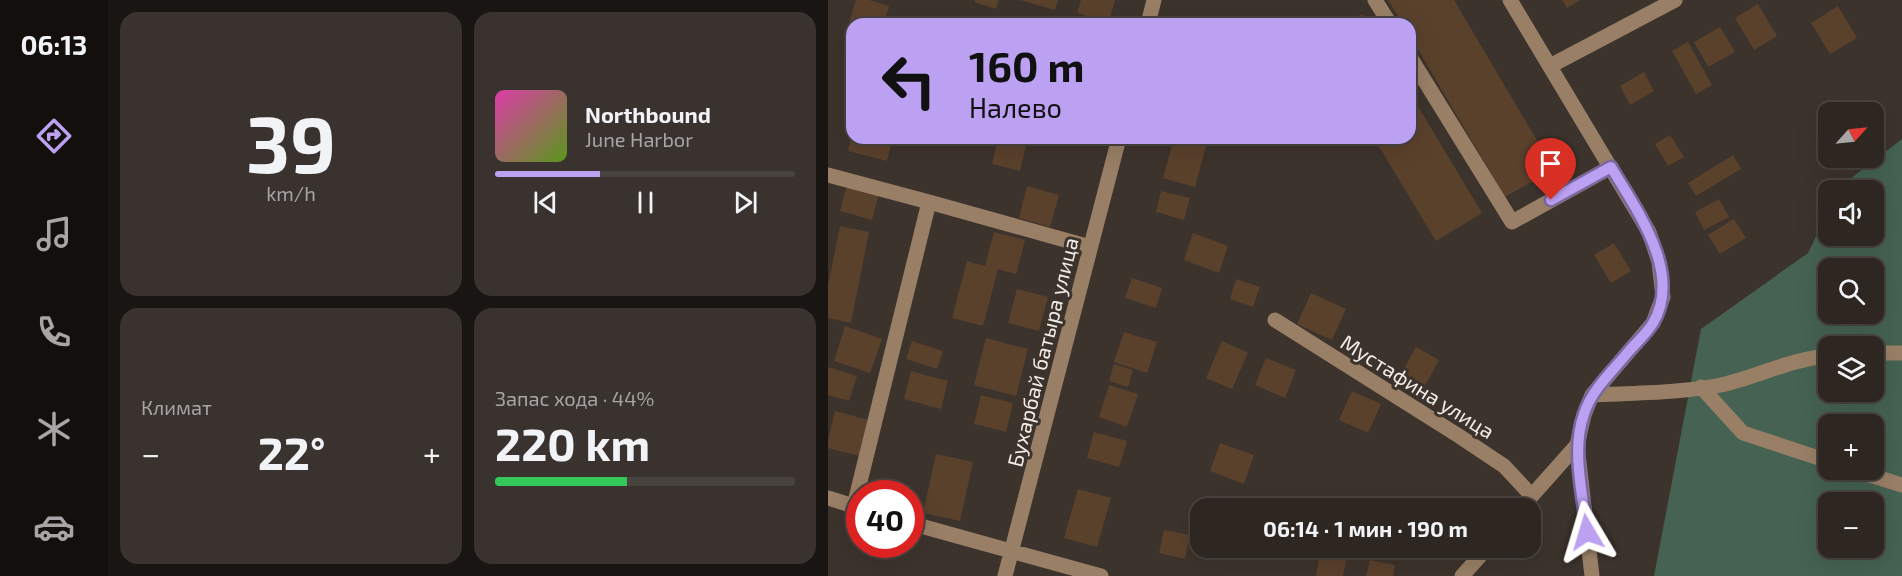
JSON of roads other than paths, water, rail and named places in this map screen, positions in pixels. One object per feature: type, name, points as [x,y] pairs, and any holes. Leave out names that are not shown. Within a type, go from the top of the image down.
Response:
[{"type":"street","points":[[1150,18],[1154,0]]},
{"type":"street","points":[[1375,0],[1386,18]]},
{"type":"street","points":[[1510,0],[1649,232],[1659,262],[1663,297],[1653,323],[1592,395],[1584,415],[1577,445],[1592,576]]},
{"type":"street","points":[[1550,66],[1675,0]]},
{"type":"street","points":[[1416,67],[1512,222],[1611,167]]},
{"type":"street","name":"Бухарбай батыра улица","points":[[1005,576],[1117,144]]},
{"type":"street","points":[[828,175],[1090,247]]},
{"type":"street","points":[[862,480],[929,202]]},
{"type":"street","name":"Мустафина улица","points":[[1275,320],[1504,466],[1532,496]]},
{"type":"street","points":[[1884,353],[1902,353]]},
{"type":"street","points":[[1592,395],[1722,385],[1807,358],[1818,357]]},
{"type":"street","points":[[1701,387],[1743,433],[1818,458]]},
{"type":"street","points":[[1532,496],[1577,445]]},
{"type":"street","points":[[1884,479],[1902,485]]},
{"type":"street","points":[[828,498],[846,504]]},
{"type":"street","points":[[924,526],[1101,576]]},
{"type":"street","points":[[1462,576],[1478,558]]}]
